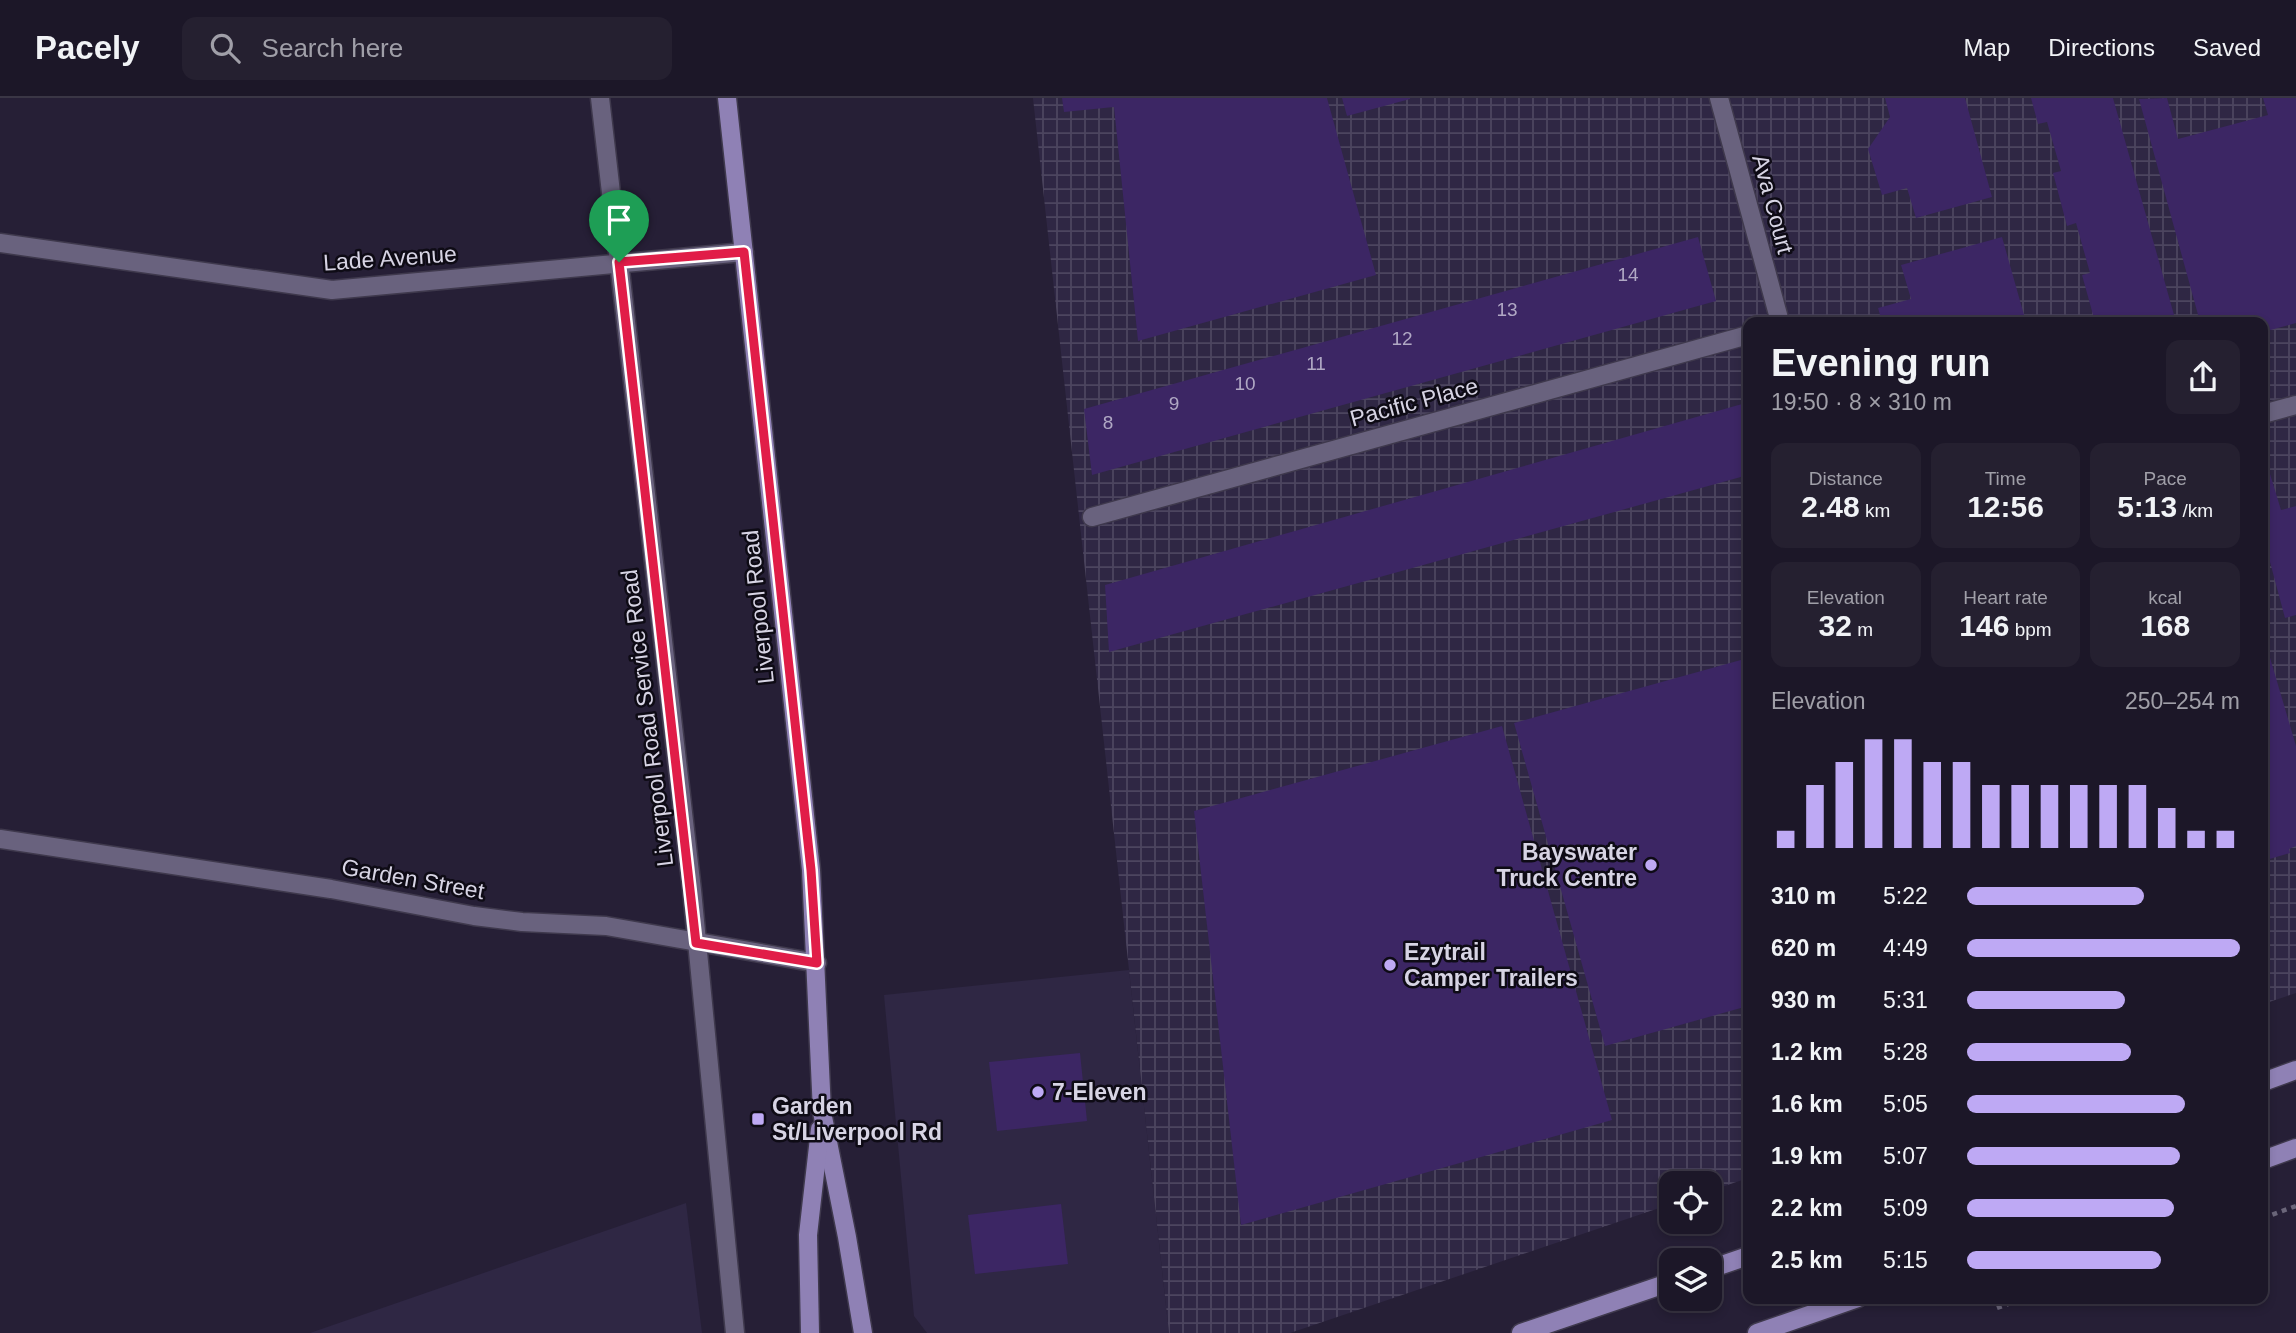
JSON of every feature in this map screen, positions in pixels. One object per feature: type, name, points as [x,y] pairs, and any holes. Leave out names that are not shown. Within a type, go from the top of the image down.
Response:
[{"type":"main road","name":"Liverpool Road","points":[[727,98],[811,870],[822,1112],[808,1235],[810,1333]]},
{"type":"main road","points":[[2268,1080],[2296,1070]]},
{"type":"main road","name":"Liverpool Road","points":[[822,1112],[863,1333]]},
{"type":"main road","points":[[2268,1158],[2296,1149]]},
{"type":"main road","points":[[1722,1265],[1743,1258]]},
{"type":"main road","points":[[1521,1333],[1659,1286]]},
{"type":"main road","points":[[1756,1333],[1841,1304]]},
{"type":"street","name":"Liverpool Road Service Road","points":[[600,98],[696,943],[734,1333]]},
{"type":"street","name":"Ava Court","points":[[1720,98],[1779,317]]},
{"type":"street","name":"Lade Avenue","points":[[0,243],[332,290],[744,252]]},
{"type":"street","name":"Pacific Place","points":[[1092,517],[1743,336]]},
{"type":"street","points":[[2268,413],[2296,405]]},
{"type":"street","name":"Garden Street","points":[[0,839],[331,889],[474,916],[522,922],[606,926],[817,963]]},
{"type":"path","points":[[2268,1216],[2296,1206]]},
{"type":"path","points":[[1997,1308],[2008,1304]]},
{"type":"shaded area","points":[[1033,98],[2296,98],[2296,993],[2268,1002],[2268,317],[1743,317],[1743,1180],[1722,1187],[1722,1171],[1659,1171],[1659,1208],[1290,1333],[1169,1333]]},
{"type":"shaded area","points":[[1129,970],[1169,1333],[927,1333],[914,1316],[884,995]]},
{"type":"shaded area","points":[[686,1203],[702,1333],[310,1333]]},
{"type":"building","points":[[1062,98],[1327,98],[1376,275],[1138,341],[1114,107],[1064,112]]},
{"type":"building","points":[[1342,98],[1410,98],[1410,99],[1347,116]]},
{"type":"building","points":[[1885,98],[1965,98],[1992,197],[1916,218],[1907,188],[1882,195],[1868,149],[1890,117]]},
{"type":"building","points":[[2031,98],[2113,98],[2175,317],[2094,317],[2082,275],[2090,273],[2076,223],[2067,226],[2053,173],[2061,171],[2047,122],[2038,124]]},
{"type":"building","points":[[2167,98],[2178,139],[2268,115],[2263,98],[2296,98],[2296,323],[2268,331],[2268,317],[2199,317],[2139,99]]},
{"type":"building","points":[[1698,237],[1716,301],[1092,475],[1084,409]]},
{"type":"building","points":[[2002,237],[2025,317],[1881,317],[1878,308],[1911,299],[1901,265]]},
{"type":"building","points":[[1742,404],[1743,476],[1109,652],[1105,585]]},
{"type":"building","points":[[2268,467],[2281,510],[2296,506],[2296,615],[2285,618],[2268,555]]},
{"type":"building","points":[[2268,651],[2296,746],[2296,846],[2289,849],[2290,853],[2268,860]]},
{"type":"building","name":"Bayswater Truck Centre","points":[[1743,659],[1743,1007],[1605,1046],[1514,723]]},
{"type":"building","name":"Ezytrail Camper Trailers","points":[[1502,726],[1612,1120],[1241,1225],[1194,811]]},
{"type":"building","name":"7-Eleven","points":[[1080,1053],[1087,1121],[997,1131],[989,1062]]},
{"type":"building","points":[[1061,1204],[1068,1264],[975,1274],[968,1215]]},
{"type":"place","name":"Bayswater Truck Centre","points":[[1651,865]]},
{"type":"place","name":"Ezytrail Camper Trailers","points":[[1390,965]]},
{"type":"place","name":"7-Eleven","points":[[1038,1092]]},
{"type":"place","name":"Garden St/Liverpool Rd","points":[[758,1119]]},
{"type":"route","points":[[744,252],[811,870],[817,963],[696,943],[619,262],[744,252]]}]
